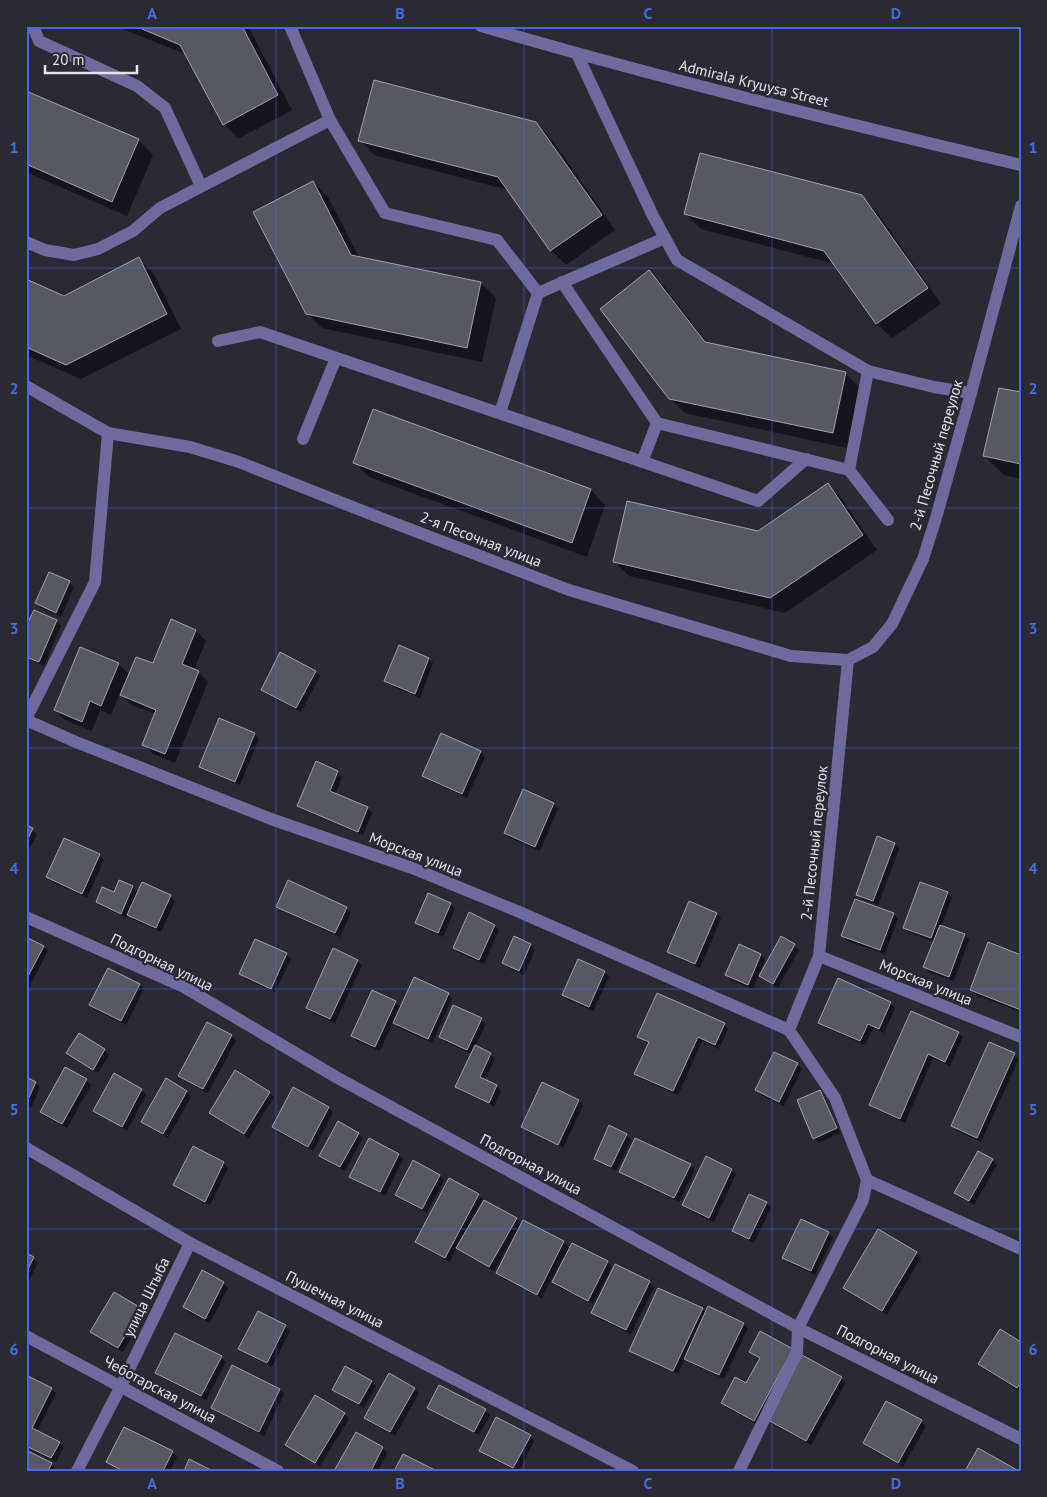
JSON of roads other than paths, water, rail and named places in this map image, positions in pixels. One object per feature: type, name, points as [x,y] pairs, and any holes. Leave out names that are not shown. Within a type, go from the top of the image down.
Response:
[{"type":"street","points":[[33,26],[39,41],[137,86],[165,108],[201,186]]},
{"type":"street","points":[[290,26],[330,120],[385,213],[497,240],[538,293]]},
{"type":"street","name":"Admirala Kryuysa Street","points":[[481,26],[577,54],[826,118],[1021,165]]},
{"type":"street","points":[[577,54],[653,216],[677,260],[868,371],[934,387],[971,393]]},
{"type":"street","points":[[26,242],[45,250],[74,255],[98,249],[133,231],[160,208],[330,120]]},
{"type":"street","name":"2-й Песочный переулок","points":[[789,1030],[819,956],[848,660],[873,648],[892,624],[923,558],[971,393],[1021,206]]},
{"type":"street","points":[[500,413],[538,293],[665,238]]},
{"type":"street","points":[[562,282],[657,423],[849,470],[888,520]]},
{"type":"street","points":[[218,340],[260,332],[758,501],[806,459]]},
{"type":"street","points":[[303,439],[336,358]]},
{"type":"street","points":[[849,470],[868,371]]},
{"type":"street","points":[[26,386],[108,433],[95,582],[26,720]]},
{"type":"street","points":[[642,462],[657,423]]},
{"type":"street","name":"2-я Песочная улица","points":[[108,433],[190,447],[239,462],[373,516],[569,590],[791,656],[848,660]]},
{"type":"street","name":"Морская улица","points":[[26,720],[76,742],[270,819],[412,868],[509,908],[789,1030]]},
{"type":"street","name":"Подгорная улица","points":[[26,917],[184,987],[336,1078],[798,1328],[1021,1439]]},
{"type":"street","name":"Морская улица","points":[[819,956],[1021,1037]]},
{"type":"street","points":[[739,1471],[797,1352],[798,1328],[863,1200],[867,1180],[836,1098],[789,1030]]},
{"type":"street","name":"Пушечная улица","points":[[26,1148],[190,1243],[633,1471]]},
{"type":"street","points":[[867,1180],[1021,1249]]},
{"type":"street","name":"улица Штыба","points":[[77,1471],[121,1386],[190,1243]]},
{"type":"street","name":"Чеботарская улица","points":[[26,1336],[278,1471]]}]
